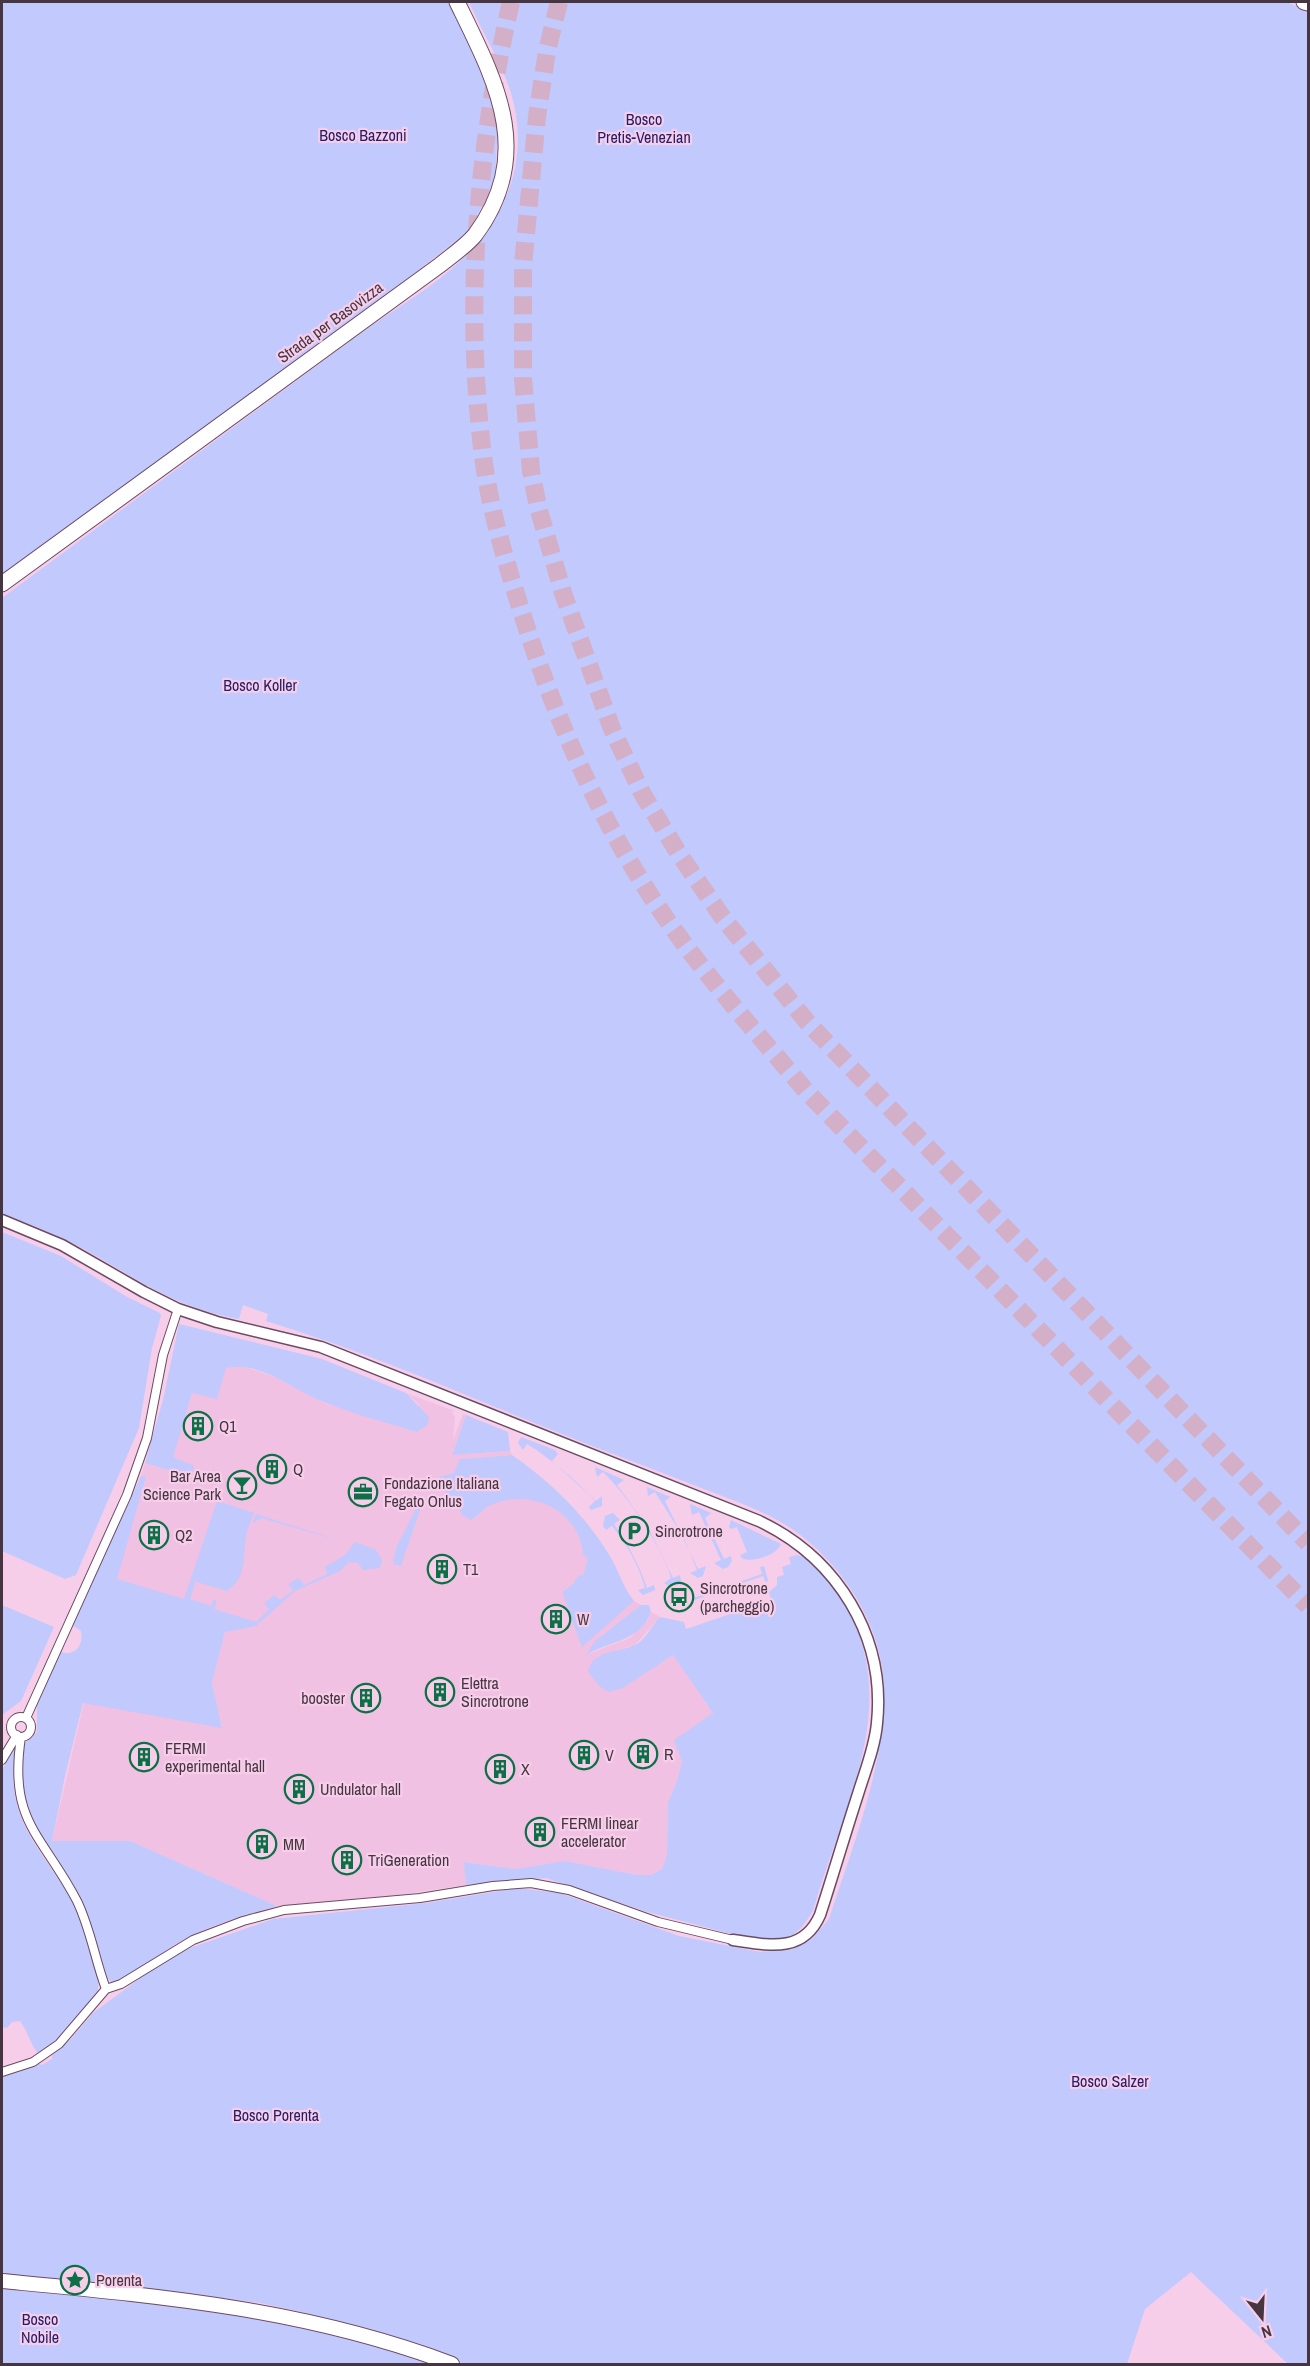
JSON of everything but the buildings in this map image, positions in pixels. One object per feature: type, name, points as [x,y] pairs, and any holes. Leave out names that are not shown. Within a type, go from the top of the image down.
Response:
[{"type":"main road","name":"Strada per Basovizza","points":[[2,584],[440,265],[474,236],[493,205],[503,174],[507,141],[504,111],[493,76],[457,2]]},
{"type":"main road","points":[[2,2281],[172,2298],[266,2311],[346,2330],[452,2364]]},
{"type":"street","points":[[2,1220],[62,1245],[144,1293],[178,1309],[217,1322],[321,1347],[681,1489],[771,1527],[797,1542],[826,1568],[858,1615],[873,1657],[878,1692],[874,1741],[820,1915],[813,1928],[802,1938],[786,1946],[734,1940],[658,1922],[569,1890],[531,1883],[420,1898],[284,1910],[265,1914],[193,1940],[121,1984],[106,1989],[59,2044],[33,2062],[2,2072]]},
{"type":"street","points":[[26,1718],[128,1496],[147,1438],[165,1347],[178,1309]]},
{"type":"street","points":[[2,1760],[19,1736],[30,1731],[31,1724],[26,1718],[19,1717],[13,1722],[12,1730],[19,1736]]},
{"type":"street","points":[[19,1736],[17,1781],[25,1815],[85,1919],[106,1989]]},
{"type":"shaded area","points":[[240,1365],[275,1377],[325,1403],[416,1432],[419,1404],[406,1393],[455,1411],[452,1412],[455,1417],[453,1440],[463,1414],[466,1415],[452,1455],[510,1451],[512,1455],[460,1459],[457,1503],[461,1510],[475,1518],[490,1504],[507,1499],[538,1500],[554,1508],[569,1520],[582,1539],[583,1555],[589,1557],[583,1576],[562,1592],[582,1646],[634,1601],[641,1605],[595,1641],[588,1654],[630,1638],[648,1620],[651,1612],[660,1617],[635,1645],[599,1656],[590,1665],[623,1688],[673,1655],[713,1713],[675,1740],[682,1761],[668,1802],[667,1855],[662,1869],[651,1875],[637,1875],[565,1861],[515,1869],[465,1862],[466,1885],[398,1895],[277,1906],[130,1841],[52,1841],[84,1702],[222,1727],[212,1683],[225,1632],[244,1626],[116,1579],[146,1477],[141,1476],[145,1463],[191,1477],[172,1457],[192,1393],[226,1368]]},
{"type":"green space","name":"Bosco Bazzoni","points":[[2,2],[450,2],[487,78],[498,128],[495,176],[488,197],[466,233],[388,294],[2,574]]},
{"type":"green space","points":[[469,2],[1287,2],[1308,11],[1308,2364],[1288,2364],[1191,2272],[1145,2309],[1127,2364],[465,2364],[428,2349],[306,2313],[260,2303],[103,2283],[2,2275],[2,2076],[37,2063],[42,2065],[52,2059],[52,2055],[70,2040],[93,2013],[173,1954],[273,1919],[426,1903],[517,1888],[560,1893],[679,1936],[760,1952],[790,1950],[811,1940],[829,1919],[870,1792],[877,1758],[883,1724],[884,1692],[877,1643],[853,1592],[842,1577],[817,1549],[792,1529],[743,1504],[390,1364],[266,1321],[268,1314],[243,1305],[239,1319],[194,1307],[157,1291],[72,1243],[2,1213],[2,598],[368,328],[437,281],[476,245],[492,225],[505,201],[514,173],[518,133],[516,113],[507,81]]},
{"type":"green space","points":[[2,1232],[61,1256],[127,1297],[160,1313],[161,1316],[152,1348],[139,1428],[76,1575],[65,1579],[2,1551]]},
{"type":"green space","points":[[179,1324],[322,1359],[406,1393],[429,1417],[427,1426],[416,1432],[324,1402],[264,1372],[251,1368],[226,1368],[217,1399],[192,1393],[173,1457],[194,1466],[191,1477],[145,1463],[163,1400]]},
{"type":"green space","points":[[466,1415],[508,1432],[510,1451],[452,1455]]},
{"type":"green space","points":[[521,1437],[555,1450],[558,1454],[552,1461],[556,1464],[527,1444],[523,1450],[518,1443]]},
{"type":"green space","points":[[512,1455],[553,1487],[588,1525],[612,1559],[634,1601],[582,1647],[562,1592],[574,1583],[579,1575],[583,1576],[588,1558],[583,1555],[580,1540],[573,1526],[552,1507],[523,1499],[490,1505],[471,1520],[462,1515],[457,1503],[439,1487],[439,1477],[454,1473],[460,1459]]},
{"type":"green space","points":[[595,1467],[624,1480],[617,1485],[648,1527],[673,1578],[680,1575],[681,1581],[675,1587],[664,1583],[671,1578],[669,1571],[640,1518],[603,1472],[597,1477]]},
{"type":"green space","points":[[141,1476],[146,1477],[117,1579],[184,1599],[217,1501],[254,1513],[246,1536],[241,1573],[233,1586],[227,1591],[193,1581],[195,1584],[190,1599],[211,1606],[214,1599],[217,1601],[214,1609],[256,1622],[269,1609],[264,1603],[275,1595],[280,1600],[293,1591],[288,1584],[299,1578],[304,1585],[327,1574],[325,1567],[345,1555],[355,1542],[376,1550],[382,1560],[380,1568],[363,1570],[358,1563],[349,1562],[340,1571],[295,1591],[256,1626],[225,1632],[212,1683],[222,1728],[83,1703],[52,1841],[130,1841],[277,1906],[192,1935],[129,1976],[113,1983],[105,1977],[93,1931],[80,1899],[42,1841],[23,1802],[21,1757],[23,1745],[37,1732],[37,1702],[61,1652],[70,1653],[80,1645],[81,1631],[72,1625]]},
{"type":"green space","points":[[647,1487],[670,1497],[665,1501],[679,1531],[655,1492],[648,1496]]},
{"type":"green space","points":[[589,1495],[596,1501],[602,1496],[602,1506],[591,1510],[589,1507],[595,1501]]},
{"type":"green space","points":[[419,1503],[422,1504],[401,1566],[393,1564],[396,1548]]},
{"type":"green space","points":[[690,1504],[711,1513],[705,1518],[724,1559],[731,1556],[732,1561],[728,1567],[723,1569],[714,1563],[721,1560],[699,1512],[692,1515]]},
{"type":"green space","points":[[613,1513],[620,1520],[614,1524],[633,1555],[647,1588],[654,1585],[655,1590],[643,1595],[638,1590],[645,1588],[632,1556],[612,1526],[606,1530],[603,1526],[605,1516]]},
{"type":"green space","points":[[256,1514],[344,1542],[261,1518],[253,1523]]},
{"type":"green space","points":[[731,1520],[781,1544],[779,1548],[765,1557],[743,1559],[740,1555],[747,1552],[737,1527],[731,1529],[729,1527]]},
{"type":"green space","points":[[689,1551],[698,1569],[706,1566],[703,1576],[698,1578],[690,1573],[697,1570]]},
{"type":"green space","points":[[797,1555],[809,1561],[826,1577],[839,1596],[859,1635],[868,1674],[869,1713],[863,1753],[852,1792],[813,1911],[802,1927],[789,1938],[762,1938],[731,1934],[644,1911],[546,1878],[466,1885],[464,1862],[515,1869],[565,1861],[637,1875],[651,1875],[662,1869],[667,1855],[668,1802],[682,1761],[674,1740],[713,1713],[673,1655],[623,1688],[609,1692],[599,1686],[588,1671],[591,1664],[601,1655],[639,1643],[660,1617],[684,1622],[686,1629],[771,1600],[769,1592],[777,1585],[777,1577],[784,1575],[782,1567],[791,1564],[789,1557]]},
{"type":"green space","points":[[764,1566],[768,1580],[766,1583],[763,1576],[683,1604],[685,1612],[682,1613],[670,1606],[670,1600],[675,1596],[677,1601],[685,1601],[762,1574],[760,1567]]},
{"type":"green space","points":[[2,1605],[54,1627],[21,1701],[2,1715]]},
{"type":"green space","points":[[641,1605],[649,1605],[651,1612],[640,1629],[624,1639],[586,1655],[595,1641]]},
{"type":"green space","points":[[15,1749],[14,1787],[19,1811],[34,1842],[68,1893],[82,1920],[88,1934],[98,1978],[98,1993],[58,2040],[38,2054],[20,2021],[12,2022],[7,2028],[2,2027],[2,1771],[9,1754]]},
{"type":"green space","name":"Bosco Nobile","points":[[2,2287],[167,2304],[276,2320],[383,2346],[436,2364],[2,2364]]},
{"type":"tunnel","points":[[511,2],[490,114],[477,228],[475,342],[477,399],[483,456],[496,526],[528,632],[555,706],[603,813],[642,882],[679,937],[720,990],[807,1092],[1308,1606]]},
{"type":"tunnel","points":[[559,2],[547,51],[537,117],[523,265],[523,378],[531,471],[538,507],[563,593],[612,729],[642,793],[679,854],[723,918],[808,1023],[1308,1543]]},
{"type":"place","name":"Q1","points":[[198,1426]]},
{"type":"place","name":"Q","points":[[272,1469]]},
{"type":"place","name":"Bar Area Science Park","points":[[242,1485]]},
{"type":"place","name":"Fondazione Italiana Fegato Onlus","points":[[363,1492]]},
{"type":"place","name":"Sincrotrone","points":[[634,1531]]},
{"type":"place","name":"Q2","points":[[154,1535]]},
{"type":"place","name":"T1","points":[[442,1569]]},
{"type":"place","name":"Sincrotrone (parcheggio)","points":[[679,1597]]},
{"type":"place","name":"W","points":[[556,1619]]},
{"type":"place","name":"Elettra Sincrotrone","points":[[440,1692]]},
{"type":"place","name":"booster","points":[[366,1698]]},
{"type":"place","name":"R","points":[[643,1754]]},
{"type":"place","name":"V","points":[[584,1755]]},
{"type":"place","name":"FERMI experimental hall","points":[[144,1757]]},
{"type":"place","name":"X","points":[[500,1769]]},
{"type":"place","name":"Undulator hall","points":[[299,1789]]},
{"type":"place","name":"FERMI linear accelerator","points":[[540,1832]]},
{"type":"place","name":"MM","points":[[262,1844]]},
{"type":"place","name":"TriGeneration","points":[[347,1860]]},
{"type":"place","name":"Porenta","points":[[75,2280]]},
{"type":"park label","name":"Bosco Pretis-Venezian","points":[[644,128]]},
{"type":"park label","name":"Bosco Koller","points":[[260,685]]},
{"type":"park label","name":"Bosco Salzer","points":[[1110,2081]]},
{"type":"park label","name":"Bosco Porenta","points":[[276,2115]]}]
